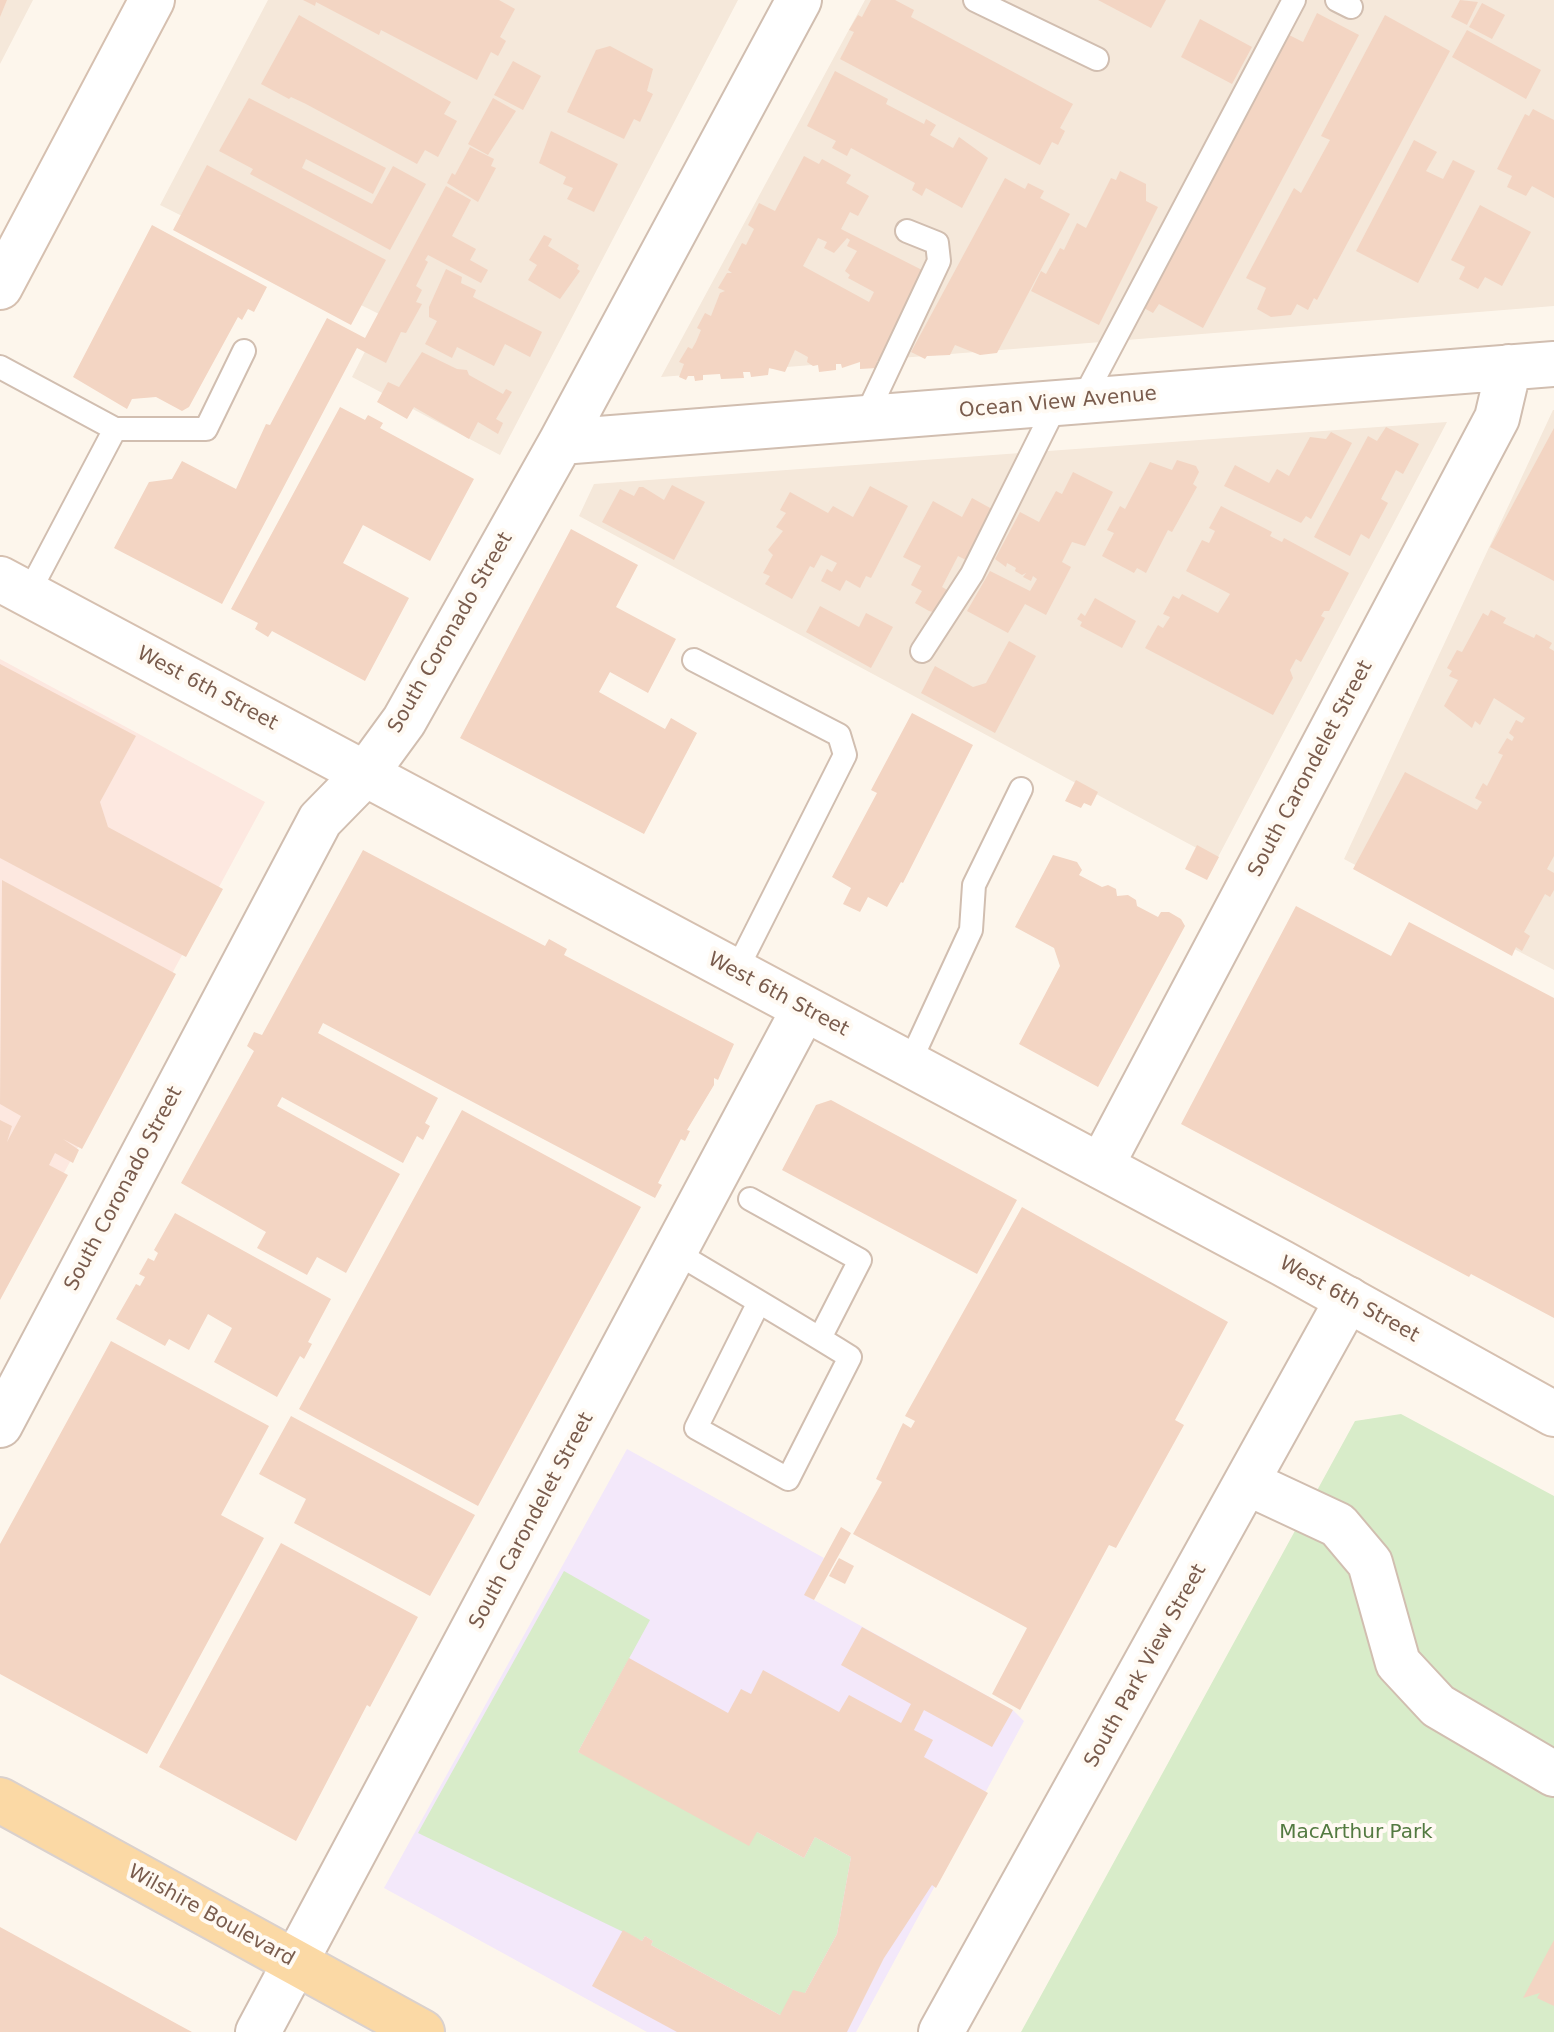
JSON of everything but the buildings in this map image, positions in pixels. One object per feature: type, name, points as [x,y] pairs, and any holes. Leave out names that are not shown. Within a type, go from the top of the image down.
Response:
[{"type":"main road","name":"Wilshire Boulevard","points":[[0,1800],[422,2032]]},
{"type":"street","points":[[0,287],[152,0]]},
{"type":"street","name":"South Coronado Street","points":[[0,1425],[320,820],[366,773],[404,721],[561,442],[799,0]]},
{"type":"street","name":"Ocean View Avenue","points":[[561,442],[1554,364]]},
{"type":"street","name":"South Carondelet Street","points":[[1101,1166],[1497,418],[1509,367]]},
{"type":"street","name":"West 6th Street","points":[[14,586],[1101,1166],[1554,1414]]},
{"type":"street","name":"South Carondelet Street","points":[[258,2032],[804,1009]]},
{"type":"street","name":"South Park View Street","points":[[941,2032],[1348,1299]]},
{"type":"street","points":[[1248,1483],[1338,1525],[1370,1563],[1398,1663],[1438,1706],[1554,1774]]},
{"type":"lane","points":[[975,0],[1097,59]]},
{"type":"lane","points":[[922,651],[972,574],[1294,0]]},
{"type":"lane","points":[[865,418],[939,261],[937,243],[907,231]]},
{"type":"lane","points":[[0,367],[115,429],[206,429],[244,351]]},
{"type":"lane","points":[[14,586],[115,429]]},
{"type":"lane","points":[[694,660],[839,735],[845,755],[735,973]]},
{"type":"lane","points":[[909,1064],[971,930],[974,885],[1021,789]]},
{"type":"lane","points":[[750,1199],[860,1260],[820,1338]]},
{"type":"lane","points":[[675,1252],[820,1338],[850,1357],[788,1479],[696,1428],[759,1302]]},
{"type":"shaded area","points":[[0,0],[33,0],[0,64]]},
{"type":"shaded area","points":[[268,0],[738,0],[500,455],[352,377],[383,316],[160,205]]},
{"type":"shaded area","points":[[865,0],[1554,0],[1554,306],[661,377]]},
{"type":"shaded area","points":[[1554,410],[1554,970],[1344,859]]},
{"type":"shaded area","points":[[1447,422],[1217,859],[579,516],[594,484]]},
{"type":"shaded area","points":[[0,659],[265,802],[0,1291]]},
{"type":"shaded area","points":[[627,1449],[824,1558],[805,1595],[1013,1710],[1024,1721],[856,2032],[647,2032],[384,1888]]},
{"type":"green space","name":"MacArthur Park","points":[[1401,1414],[1554,1496],[1554,2032],[1021,2032],[1355,1421]]},
{"type":"green space","points":[[564,1571],[650,1620],[578,1752],[757,1832],[804,1858],[815,1837],[851,1857],[837,1934],[805,1993],[780,2015],[651,1945],[653,1941],[645,1936],[642,1941],[418,1833]]}]
